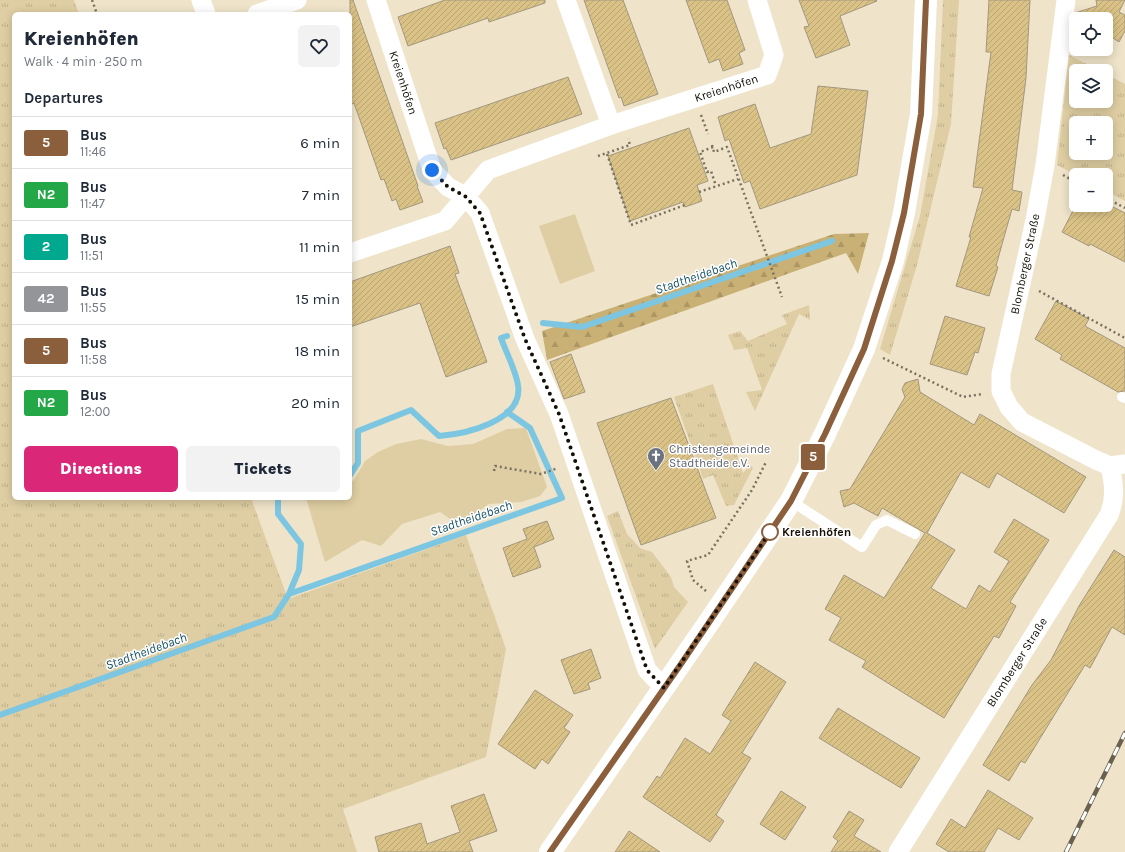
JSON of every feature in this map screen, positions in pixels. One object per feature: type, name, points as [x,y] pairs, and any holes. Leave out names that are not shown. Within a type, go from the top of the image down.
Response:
[{"type":"street","points":[[201,0],[205,12]]},
{"type":"street","points":[[263,12],[297,0]]},
{"type":"street","name":"Kreienhöfen","points":[[376,0],[432,170],[448,187],[465,196]]},
{"type":"street","points":[[566,0],[611,125]]},
{"type":"street","name":"Kreienhöfen","points":[[352,252],[445,221],[488,170],[611,125],[767,75],[774,55],[757,0]]},
{"type":"street","points":[[550,852],[791,501],[825,434],[864,349],[892,261],[904,213],[921,114],[926,0]]},
{"type":"street","name":"Blomberger Straße","points":[[898,852],[1109,515],[1113,504],[1118,465],[1042,434],[1022,422],[1009,407],[1001,391],[1001,374],[1044,165],[1066,0]]},
{"type":"street","points":[[465,196],[480,213],[525,339],[559,414],[647,670],[664,688]]},
{"type":"lane","points":[[791,501],[862,547],[876,525],[887,520],[915,534]]},
{"type":"path","points":[[92,0],[96,12]]},
{"type":"path","points":[[716,186],[710,171],[707,172],[700,152],[713,146],[714,152],[727,147],[782,297]]},
{"type":"path","points":[[607,154],[631,225],[685,206]]},
{"type":"path","points":[[699,192],[738,179]]},
{"type":"path","points":[[1113,202],[1125,208]]},
{"type":"path","points":[[1021,282],[1125,338]]},
{"type":"path","points":[[876,356],[963,397],[1001,391]]},
{"type":"path","points":[[723,602],[693,580],[687,561],[708,555],[752,490],[766,462]]},
{"type":"path","points":[[494,471],[495,466],[541,474],[558,468]]},
{"type":"green space","points":[[0,0],[74,0],[78,12],[12,12],[12,500],[252,500],[288,599],[466,535],[506,649],[486,757],[343,809],[357,852],[0,852]]},
{"type":"green space","points":[[943,0],[959,0],[951,124],[917,265],[890,355],[880,349],[920,216],[938,115]]},
{"type":"green space","points":[[1069,55],[1086,64],[1069,64],[1069,108],[1113,108],[1113,78],[1125,84],[1125,201],[1113,195],[1113,168],[1069,168],[1069,171],[1057,165]]},
{"type":"green space","points":[[575,214],[595,271],[560,284],[539,226]]},
{"type":"green space","points":[[869,233],[858,274],[846,253],[547,360],[542,331],[834,234]]},
{"type":"green space","points":[[809,305],[810,320],[799,314],[755,411],[746,392],[762,390],[747,348],[734,350],[728,335],[740,331],[748,341],[787,324],[782,315]]},
{"type":"green space","points":[[713,384],[743,473],[750,465],[753,468],[734,505],[726,506],[713,475],[703,479],[674,397]]},
{"type":"green space","points":[[526,428],[547,487],[540,496],[521,502],[489,504],[470,517],[456,523],[440,512],[402,524],[381,546],[362,540],[325,562],[307,500],[352,500],[352,481],[365,461],[378,452],[396,444],[421,439],[448,446],[473,444],[507,429]]},
{"type":"green space","points":[[618,511],[627,534],[640,548],[652,552],[671,577],[674,587],[688,602],[655,649],[607,516]]},
{"type":"building","points":[[350,0],[353,0],[423,202],[400,210],[396,199],[392,201],[384,179],[381,180],[354,103],[352,104],[352,12],[350,12]]},
{"type":"building","points":[[445,0],[545,0],[545,3],[489,22],[488,18],[408,46],[398,17]]},
{"type":"building","points":[[584,0],[623,0],[658,94],[624,106],[621,97],[619,98]]},
{"type":"building","points":[[686,0],[727,0],[745,50],[739,53],[743,64],[723,71],[719,59],[709,63]]},
{"type":"building","points":[[799,0],[877,1],[840,16],[850,45],[816,58],[804,27],[809,26]]},
{"type":"building","points":[[989,0],[1030,0],[1026,78],[1012,190],[1022,192],[1019,211],[1012,209],[996,266],[998,267],[989,296],[956,286],[971,237],[969,237],[983,188],[973,187],[991,52],[986,52]]},
{"type":"building","points":[[1096,0],[1125,0],[1119,12],[1125,15],[1125,31],[1119,42],[1113,38],[1113,12],[1078,12],[1097,6]]},
{"type":"building","points":[[568,77],[582,114],[451,160],[446,148],[444,149],[435,123]]},
{"type":"building","points":[[818,86],[868,91],[857,175],[760,209],[750,181],[744,183],[729,139],[725,141],[718,117],[755,104],[770,148],[811,134]]},
{"type":"building","points":[[689,128],[708,181],[697,185],[702,201],[685,207],[683,202],[630,221],[608,156]]},
{"type":"building","points":[[1113,207],[1125,213],[1125,262],[1090,244],[1089,246],[1062,232],[1072,212],[1113,212]]},
{"type":"building","points":[[450,246],[459,273],[455,274],[487,362],[446,377],[420,303],[352,326],[352,281]]},
{"type":"building","points":[[1056,301],[1089,319],[1085,326],[1125,348],[1125,391],[1118,392],[1060,359],[1062,355],[1035,339]]},
{"type":"building","points":[[945,316],[985,328],[978,353],[975,352],[967,375],[930,364]]},
{"type":"building","points":[[571,354],[585,392],[564,399],[550,362]]},
{"type":"building","points":[[918,379],[920,392],[974,425],[980,414],[1086,477],[1064,513],[997,473],[989,488],[961,472],[927,533],[955,550],[931,588],[966,609],[979,585],[990,592],[1009,561],[994,552],[1014,519],[1049,540],[1010,602],[1016,606],[999,638],[994,636],[944,718],[862,667],[866,661],[829,640],[841,618],[825,609],[844,575],[884,598],[925,533],[882,508],[878,516],[854,503],[844,507],[840,491],[850,489],[905,397],[902,389],[905,383]]},
{"type":"building","name":"Christengemeinde Stadtheide e.V.","points":[[671,398],[716,518],[641,545],[597,423]]},
{"type":"building","points":[[547,521],[554,539],[534,547],[541,567],[513,577],[503,548],[527,539],[523,529]]},
{"type":"building","points":[[1114,550],[1125,557],[1125,635],[1112,627],[1090,668],[1085,665],[1025,763],[1021,761],[1009,781],[983,765],[1032,685],[1051,660],[1079,606]]},
{"type":"building","points":[[591,649],[601,678],[588,683],[590,689],[574,694],[561,660]]},
{"type":"building","points":[[755,662],[786,682],[742,753],[751,758],[716,815],[724,821],[710,842],[643,797],[657,776],[660,778],[685,738],[710,754],[731,721],[722,715]]},
{"type":"building","points":[[535,690],[573,715],[564,728],[570,732],[548,764],[542,759],[535,769],[498,744]]},
{"type":"building","points":[[838,708],[920,758],[901,788],[819,738]]},
{"type":"building","points":[[988,790],[1033,818],[1019,840],[998,828],[984,852],[949,852],[936,844],[951,819],[965,828]]},
{"type":"building","points":[[781,791],[806,807],[785,840],[760,824]]},
{"type":"building","points":[[484,794],[497,831],[469,841],[473,852],[379,852],[375,837],[421,823],[427,844],[460,832],[451,806]]},
{"type":"building","points":[[849,811],[864,820],[854,836],[881,852],[831,852],[838,841],[833,837]]},
{"type":"building","points":[[629,831],[660,852],[615,852]]},
{"type":"waterway","name":"Stadtheidebach","points":[[543,323],[582,327],[832,241]]},
{"type":"waterway","name":"Stadtheidebach","points":[[352,472],[358,463],[358,431],[411,410],[439,436],[450,435],[490,423],[512,408],[517,397],[518,385],[501,338],[507,336]]},
{"type":"waterway","name":"Stadtheidebach","points":[[0,715],[274,617],[289,594],[562,498],[530,428],[507,412]]},
{"type":"waterway","name":"Stadtheidebach","points":[[278,500],[278,514],[301,544],[299,570],[289,594]]},
{"type":"railway","points":[[1066,852],[1125,733]]},
{"type":"bus line","name":"5","points":[[550,852],[681,664],[791,501],[825,434],[864,349],[892,261],[904,213],[921,114],[926,0]]},
{"type":"place","name":"Christengemeinde Stadtheide e.V.","points":[[656,471]]},
{"type":"place","name":"Kreienhöfen","points":[[770,532]]},
{"type":"route","points":[[432,170],[448,187],[465,196],[480,213],[525,339],[559,414],[647,670],[664,688],[770,532]]}]
